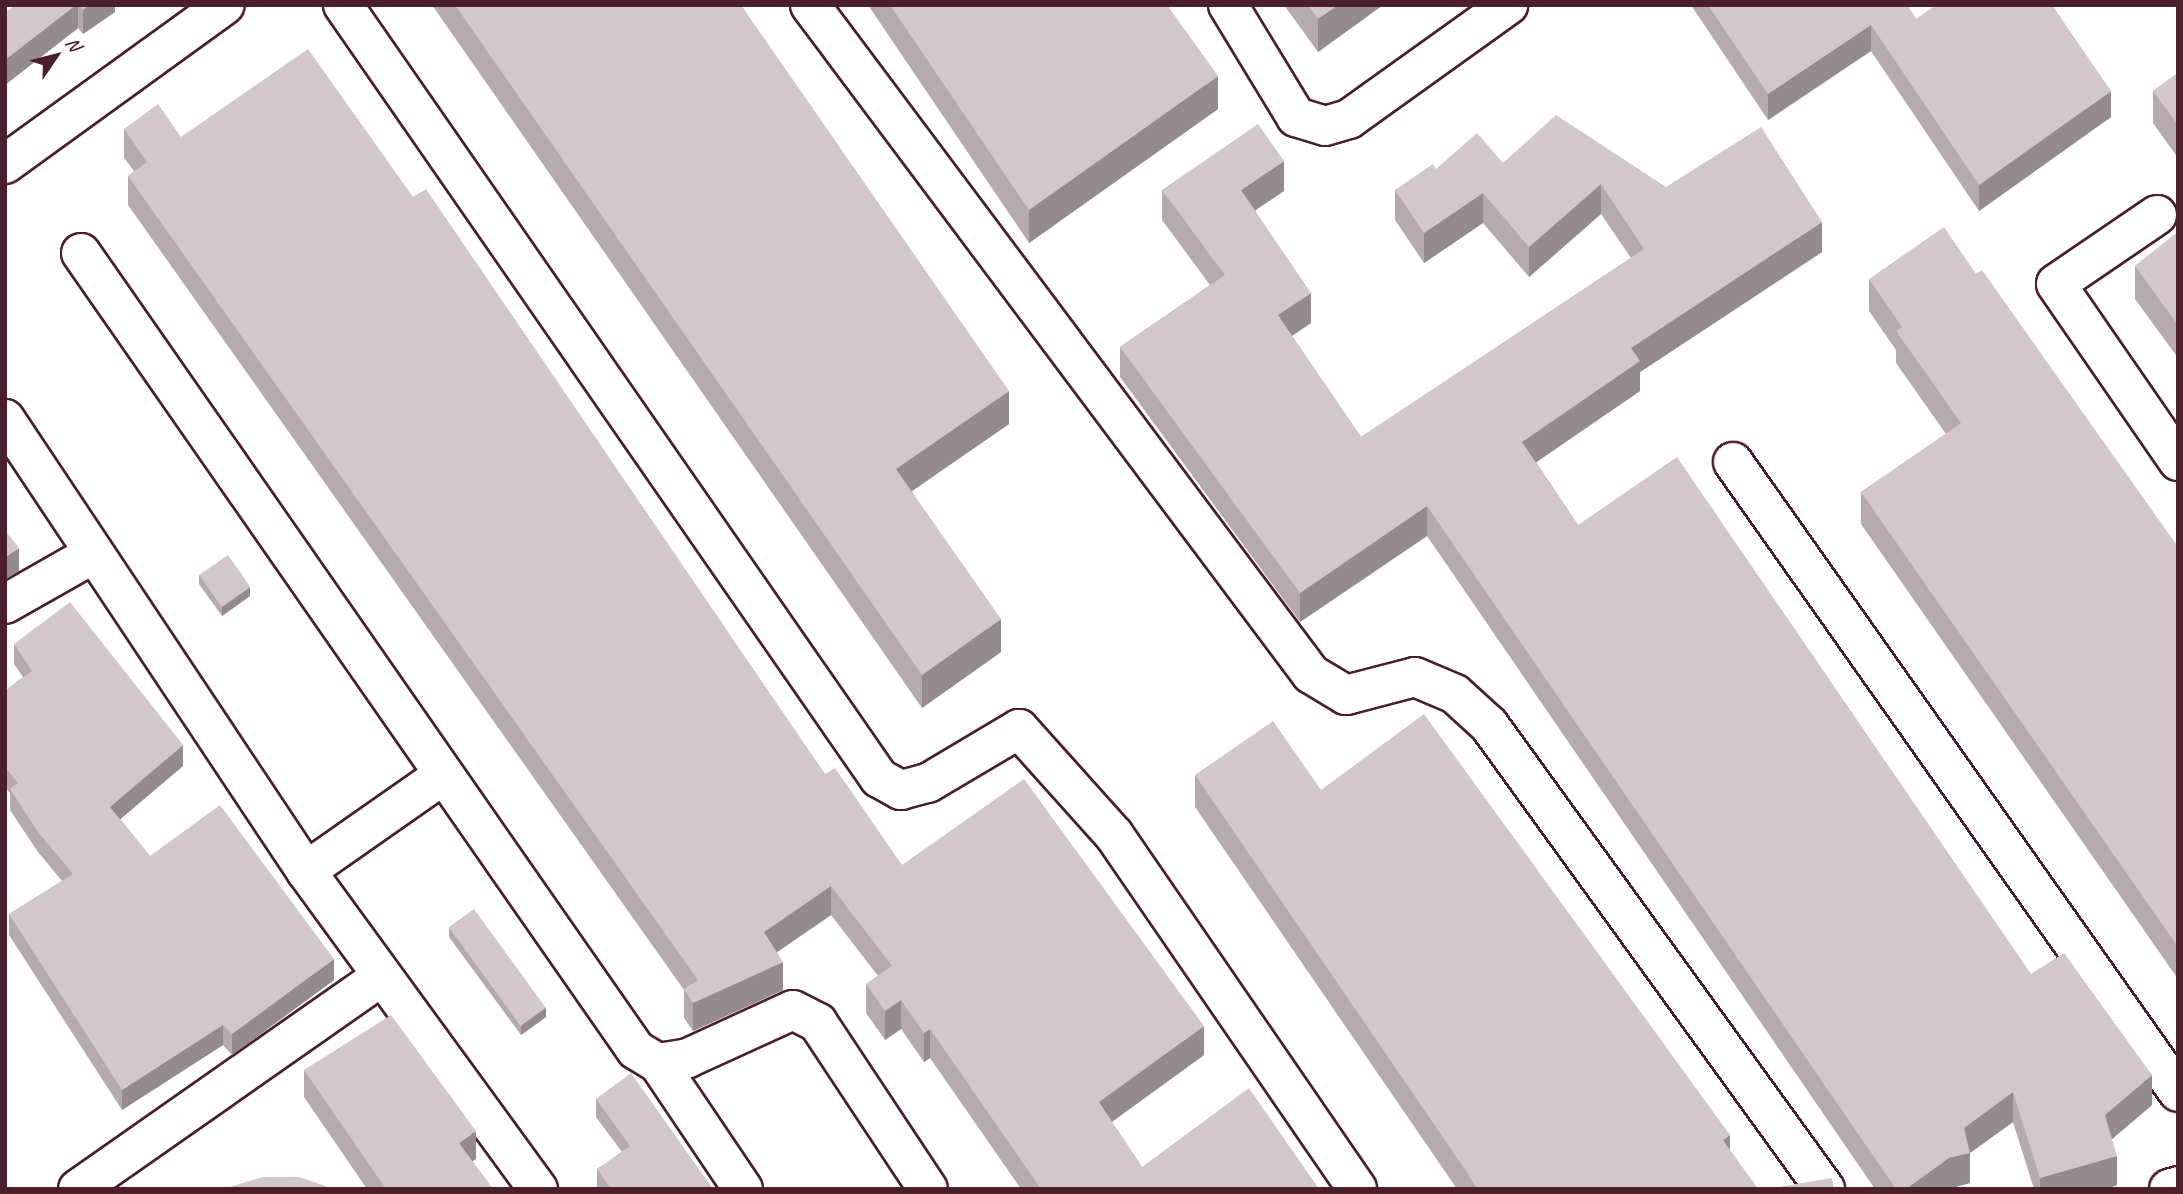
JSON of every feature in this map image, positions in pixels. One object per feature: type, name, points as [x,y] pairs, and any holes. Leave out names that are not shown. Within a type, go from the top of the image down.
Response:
[{"type":"street","points":[[5,164],[225,5]]},
{"type":"street","points":[[343,5],[879,778],[901,790],[928,783],[1019,729],[1114,835],[1357,1189]]},
{"type":"street","points":[[810,5],[1311,674],[1346,695],[1415,677],[1455,694],[1489,725],[1825,1189]]},
{"type":"street","points":[[1228,5],[1296,117],[1325,126],[1349,119],[1508,5]]},
{"type":"street","points":[[2157,215],[2056,284],[2178,461]]},
{"type":"street","points":[[81,253],[636,1050],[657,1063],[743,1189]]},
{"type":"street","points":[[5,419],[306,871],[538,1189]]},
{"type":"street","points":[[1733,462],[2178,1091]]},
{"type":"street","points":[[5,604],[93,554]]},
{"type":"street","points":[[306,871],[443,775]]},
{"type":"street","points":[[78,1189],[381,977]]},
{"type":"street","points":[[657,1063],[688,1058],[793,1010],[818,1023],[929,1189]]},
{"type":"street","points":[[2169,1189],[2178,1186]]},
{"type":"building","points":[[16,5],[76,5],[5,60],[5,13]]},
{"type":"building","points":[[455,5],[741,5],[1009,391],[896,469],[1001,619],[922,675]]},
{"type":"building","points":[[890,5],[1167,5],[1218,76],[1029,210]]},
{"type":"building","points":[[1308,5],[1338,5],[1318,19]]},
{"type":"building","points":[[1708,5],[1907,5],[1916,19],[1936,5],[2052,5],[2111,91],[1979,185],[1871,25],[1768,94]]},
{"type":"building","points":[[308,49],[413,197],[426,189],[825,774],[835,768],[902,865],[1024,779],[1204,1026],[1099,1102],[1142,1167],[1249,1088],[1319,1189],[1041,1189],[930,1029],[924,1033],[901,1000],[885,1011],[866,984],[892,966],[831,886],[764,932],[783,962],[693,1003],[684,989],[698,980],[128,176],[147,162],[124,129],[158,104],[181,137]]},
{"type":"building","points":[[2178,73],[2178,125],[2153,91]]},
{"type":"building","points":[[1556,115],[1666,187],[1761,127],[1822,222],[1631,348],[1640,361],[1522,442],[1578,525],[1677,457],[2031,974],[2064,953],[2152,1075],[2105,1115],[2117,1156],[2040,1178],[2013,1092],[1964,1128],[1970,1153],[1949,1158],[1906,1189],[1896,1189],[1427,506],[1300,593],[1120,347],[1225,275],[1162,190],[1258,124],[1284,161],[1241,190],[1311,293],[1278,315],[1361,437],[1644,249],[1601,184],[1529,247],[1483,193],[1424,233],[1395,190],[1433,164],[1436,169],[1477,133],[1503,163]]},
{"type":"building","points":[[1944,227],[1976,274],[1982,270],[2178,547],[2178,947],[1861,492],[1961,423],[1896,331],[1902,327],[1869,279]]},
{"type":"building","points":[[2178,232],[2178,325],[2135,266]]},
{"type":"building","points":[[5,530],[19,548],[5,557]]},
{"type":"building","points":[[228,555],[250,587],[222,607],[199,575]]},
{"type":"building","points":[[70,602],[183,745],[110,807],[150,856],[220,805],[334,959],[232,1034],[223,1025],[122,1090],[9,914],[73,874],[38,832],[10,789],[18,783],[5,767],[5,691],[32,671],[14,644]]},
{"type":"building","points":[[1424,714],[1730,1135],[1723,1140],[1758,1189],[1477,1189],[1195,775],[1273,721],[1321,790]]},
{"type":"building","points":[[474,909],[546,1008],[521,1026],[449,927]]},
{"type":"building","points":[[391,1015],[476,1131],[459,1143],[493,1189],[386,1189],[304,1070]]},
{"type":"building","points":[[631,1073],[713,1189],[611,1189],[597,1169],[630,1146],[596,1099]]},
{"type":"building","points":[[263,1177],[299,1177],[334,1189],[227,1189]]},
{"type":"building","points":[[1832,1178],[1834,1189],[1766,1189]]}]
